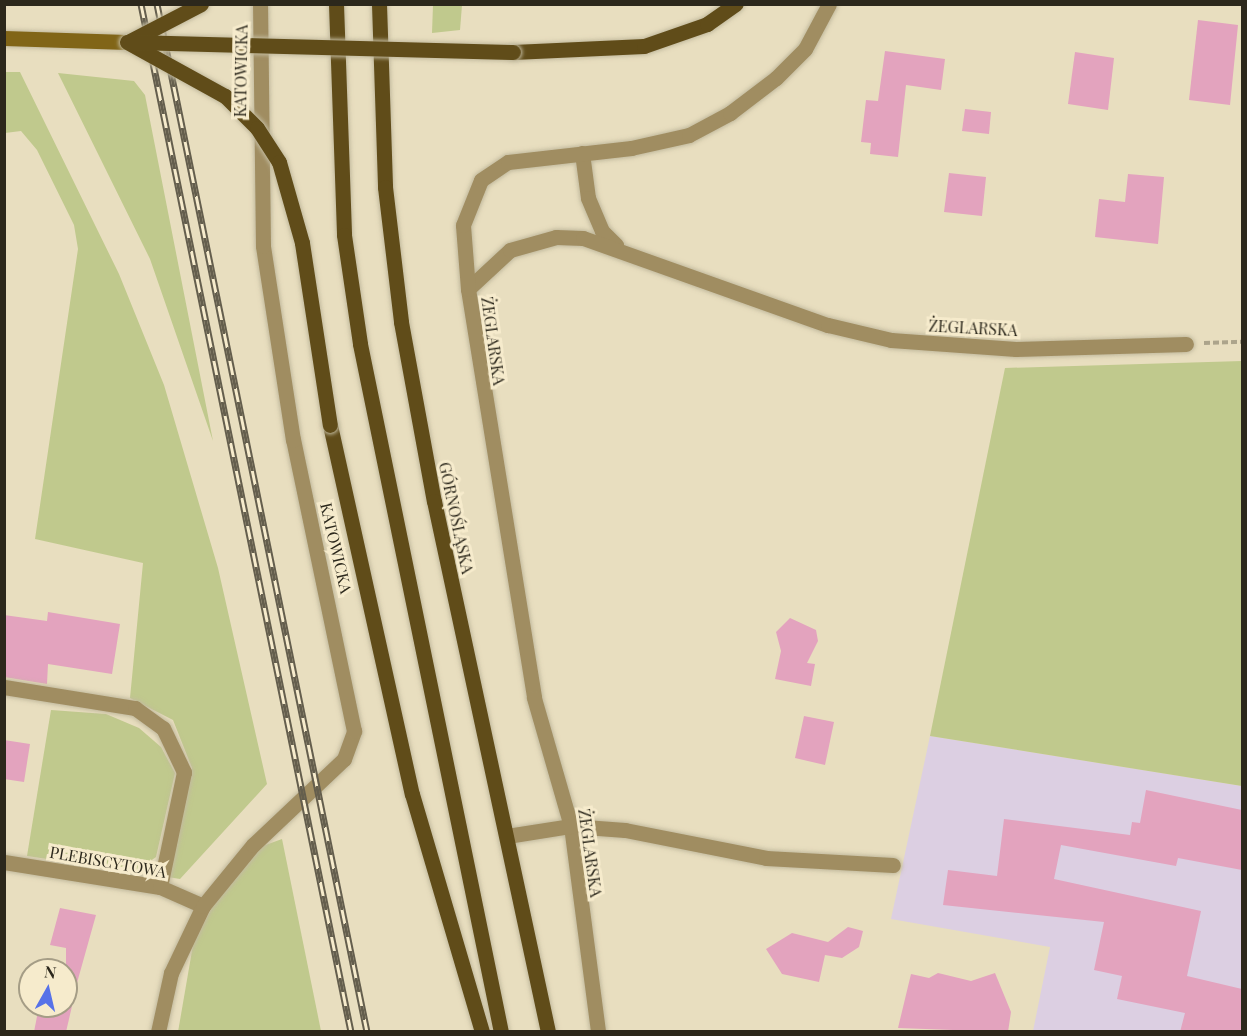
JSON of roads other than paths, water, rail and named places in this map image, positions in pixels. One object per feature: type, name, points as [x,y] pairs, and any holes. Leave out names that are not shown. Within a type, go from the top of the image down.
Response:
[{"type":"main road","points":[[127,42],[201,4]]},
{"type":"main road","points":[[336,4],[344,234],[360,344],[501,1032]]},
{"type":"main road","name":"GÓRNOŚLĄSKA","points":[[379,4],[384,175],[401,322],[548,1032]]},
{"type":"main road","points":[[4,38],[513,52],[644,46],[707,24],[736,4]]},
{"type":"main road","points":[[127,42],[225,96],[257,128],[286,179],[302,243],[338,474],[377,651],[412,794],[482,1032]]},
{"type":"street","name":"KATOWICKA","points":[[158,1032],[171,973],[203,906],[246,852],[344,759],[354,731],[293,440],[263,246],[260,4]]},
{"type":"street","points":[[468,289],[463,225],[481,180],[508,162],[582,153],[689,135],[730,113],[805,49],[829,4]]},
{"type":"street","points":[[582,153],[588,198],[602,231],[618,247]]},
{"type":"street","name":"ŻEGLARSKA","points":[[598,1032],[571,826],[534,698],[468,289],[510,250],[532,241],[583,238],[618,247],[777,308],[891,340],[1016,349],[1186,344]]},
{"type":"street","points":[[4,687],[135,708],[163,728],[184,772],[160,887]]},
{"type":"street","points":[[507,836],[571,826],[625,830],[766,858],[893,865]]},
{"type":"street","name":"PLEBISCYTOWA","points":[[4,862],[160,887],[203,906]]},
{"type":"railway","points":[[141,4],[351,1032]]},
{"type":"railway","points":[[157,4],[367,1032]]}]
